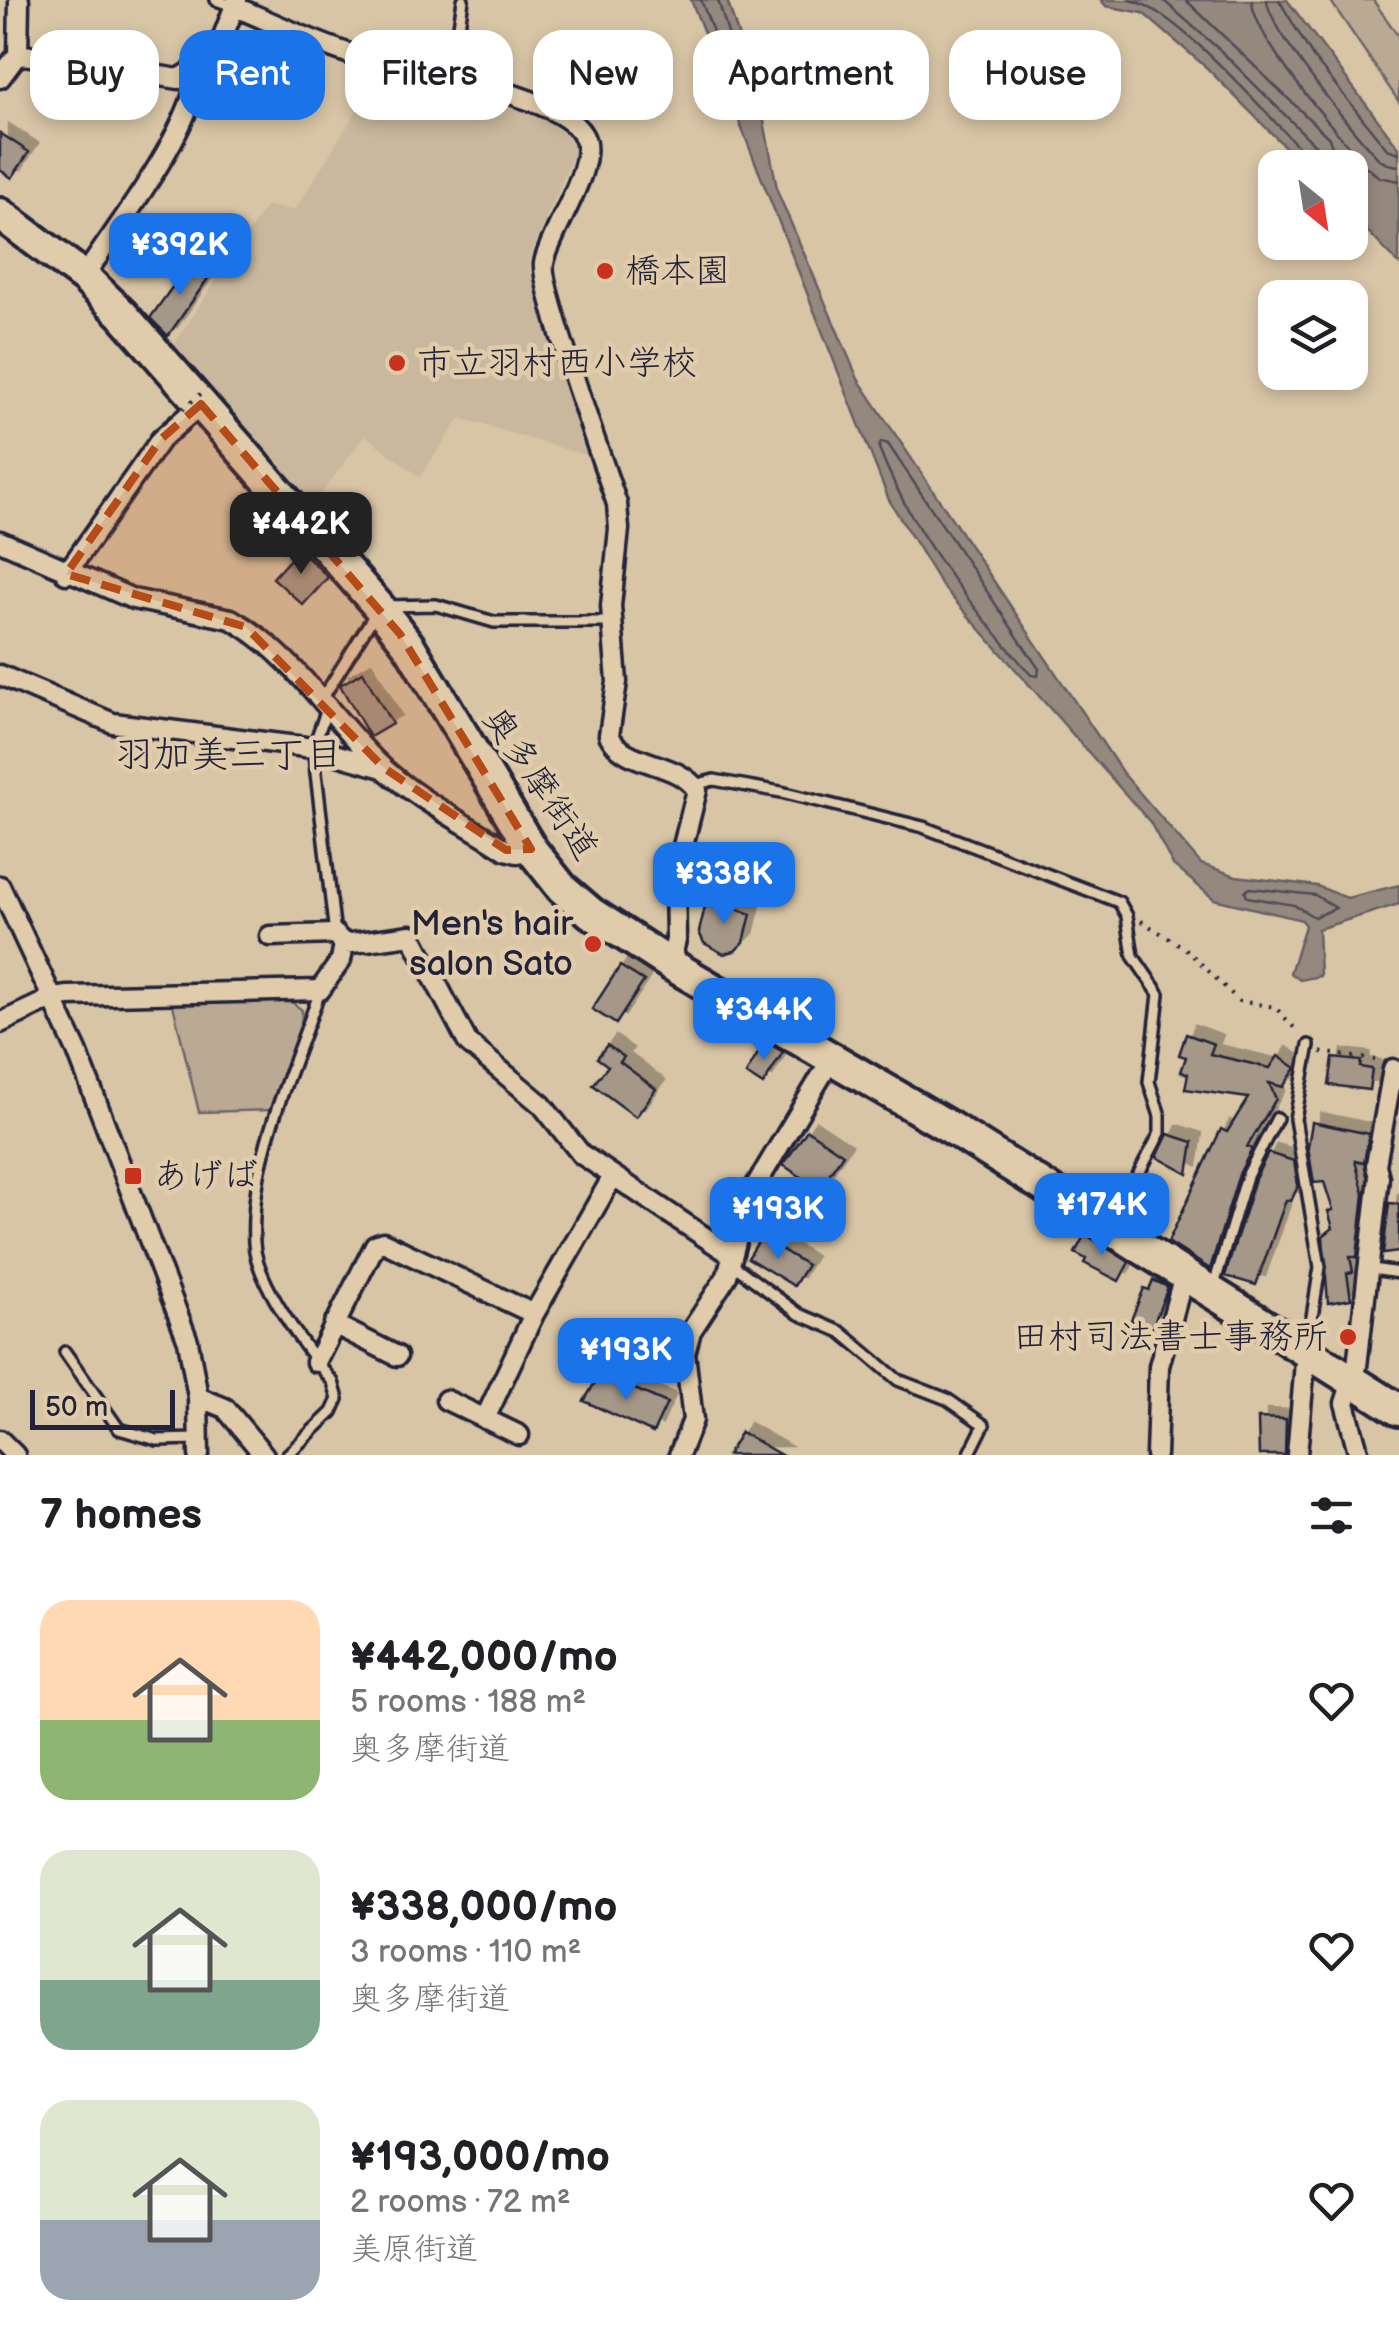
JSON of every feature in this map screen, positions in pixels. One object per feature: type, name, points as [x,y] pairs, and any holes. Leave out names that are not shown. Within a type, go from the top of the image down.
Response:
[{"type":"main road","name":"奥多摩街道","points":[[0,214],[84,276],[380,607],[410,648],[530,850],[581,905],[670,964],[1110,1228],[1399,1410]]},
{"type":"street","points":[[0,78],[18,56],[19,0]]},
{"type":"street","points":[[227,30],[236,4],[321,44],[345,51]]},
{"type":"street","points":[[18,56],[169,80],[179,77]]},
{"type":"street","points":[[513,94],[576,125],[587,140],[585,162],[543,268],[617,504],[619,529],[610,622],[617,666],[608,729],[612,742],[694,784],[698,796],[675,878],[676,940],[670,964]]},
{"type":"street","points":[[84,276],[163,155],[180,120]]},
{"type":"street","points":[[66,574],[161,438],[198,400]]},
{"type":"street","points":[[0,542],[66,574],[132,599],[232,619],[295,671],[384,768],[506,850],[530,850]]},
{"type":"street","points":[[0,675],[112,723],[313,748],[384,768]]},
{"type":"street","points":[[0,886],[54,998],[188,1341],[198,1397],[198,1447]]},
{"type":"street","points":[[270,936],[339,939],[411,935],[468,1043],[542,1105],[581,1154],[731,1259]]},
{"type":"street","points":[[0,1023],[54,998],[196,990],[320,990],[341,960],[339,939]]},
{"type":"street","points":[[679,1455],[692,1420],[686,1353],[691,1331],[731,1259],[747,1200],[832,1058]]},
{"type":"street","points":[[1359,1455],[1345,1408],[1372,1269],[1380,1176],[1376,1165],[1396,1068]]},
{"type":"street","points":[[1380,1176],[1399,1178]]},
{"type":"street","points":[[485,1419],[534,1314],[612,1178]]},
{"type":"street","points":[[316,1362],[375,1245],[383,1242],[534,1314]]},
{"type":"street","points":[[1156,1455],[1159,1366],[1184,1275]]},
{"type":"street","points":[[334,1324],[397,1356]]},
{"type":"street","points":[[1296,1455],[1306,1351]]},
{"type":"street","points":[[198,1397],[225,1408],[264,1455]]},
{"type":"street","points":[[446,1400],[519,1436]]},
{"type":"street","points":[[0,1440],[14,1455]]},
{"type":"lane","points":[[216,0],[236,4]]},
{"type":"lane","points":[[458,30],[463,0]]},
{"type":"lane","points":[[339,939],[313,748],[324,706],[380,607],[436,605],[494,622],[610,622]]},
{"type":"lane","points":[[694,784],[714,780],[781,792],[940,832],[1119,902],[1127,916],[1132,956],[1159,994],[1149,1082],[1161,1124],[1158,1141],[1110,1228]]},
{"type":"lane","points":[[287,1455],[332,1412],[338,1399],[333,1382],[273,1294],[254,1246],[266,1146],[320,990]]},
{"type":"lane","points":[[1306,1351],[1314,1324],[1320,1267],[1295,1118],[1310,1046]]},
{"type":"lane","points":[[1212,1292],[1231,1242],[1247,1176],[1277,1118]]},
{"type":"lane","points":[[731,1259],[776,1300],[841,1332],[898,1380],[947,1399],[984,1425],[969,1455]]},
{"type":"lane","points":[[1372,1269],[1399,1273]]},
{"type":"lane","points":[[66,1352],[118,1430],[198,1447]]},
{"type":"path","points":[[1127,916],[1184,948],[1239,1002],[1275,1007],[1310,1046],[1326,1054],[1368,1057],[1396,1068]]},
{"type":"highlighted area","points":[[201,404],[400,634],[531,849],[506,850],[384,768],[246,627],[66,574],[161,439]]},
{"type":"shaded area","points":[[1330,0],[1373,0],[1399,37],[1399,102]]},
{"type":"shaded area","points":[[513,103],[533,114],[533,120],[543,120],[579,141],[528,262],[591,457],[460,418],[420,477],[365,435],[312,506],[172,347],[266,206],[295,210],[351,120],[513,120]]},
{"type":"shaded area","points":[[288,999],[302,1010],[301,1031],[275,1110],[199,1112],[172,1001]]},
{"type":"water","points":[[691,0],[727,0],[737,30],[703,30]]},
{"type":"water","points":[[1101,0],[1287,0],[1399,148],[1399,264],[1368,232],[1368,150],[1288,150],[1207,68],[1143,13],[1106,6]]},
{"type":"water","points":[[739,120],[764,120],[778,193],[858,379],[1122,772],[1201,864],[1236,876],[1317,886],[1347,898],[1399,885],[1399,904],[1318,929],[1320,976],[1300,980],[1290,973],[1305,926],[1302,920],[1214,899],[1173,865],[1150,822],[942,586],[889,500]]},
{"type":"building","points":[[0,133],[29,152],[12,178],[0,170]]},
{"type":"building","points":[[191,261],[211,274],[168,336],[150,318]]},
{"type":"building","points":[[299,549],[328,577],[303,605],[273,578]]},
{"type":"building","points":[[363,672],[392,724],[370,737],[340,685]]},
{"type":"building","points":[[707,898],[751,914],[744,942],[735,951],[724,954],[704,943],[699,932]]},
{"type":"building","points":[[620,966],[644,981],[616,1024],[592,1009]]},
{"type":"building","points":[[1186,1034],[1214,1044],[1210,1054],[1270,1068],[1278,1056],[1296,1068],[1283,1087],[1269,1083],[1276,1099],[1247,1147],[1252,1149],[1239,1174],[1210,1269],[1168,1242],[1221,1129],[1227,1132],[1248,1098],[1185,1089],[1188,1074],[1181,1072],[1186,1057],[1179,1055]]},
{"type":"building","points":[[765,1041],[783,1052],[763,1085],[746,1074]]},
{"type":"building","points":[[607,1045],[624,1057],[620,1062],[656,1089],[636,1117],[593,1085],[608,1066],[597,1058]]},
{"type":"building","points":[[1333,1058],[1361,1061],[1360,1067],[1372,1069],[1369,1090],[1329,1085]]},
{"type":"building","points":[[1312,1122],[1369,1134],[1364,1163],[1355,1161],[1364,1194],[1357,1257],[1350,1257],[1353,1272],[1347,1273],[1351,1299],[1328,1303],[1323,1236],[1333,1228],[1328,1211],[1333,1210],[1324,1182],[1314,1183],[1308,1147]]},
{"type":"building","points":[[807,1130],[843,1154],[819,1189],[783,1165]]},
{"type":"building","points":[[1168,1134],[1193,1142],[1188,1174],[1157,1157]]},
{"type":"building","points":[[1268,1153],[1294,1161],[1298,1186],[1291,1201],[1286,1200],[1256,1285],[1225,1276],[1255,1179]]},
{"type":"building","points":[[1389,1203],[1399,1204],[1399,1252],[1383,1254]]},
{"type":"building","points":[[1085,1234],[1129,1262],[1119,1281],[1084,1263],[1086,1259],[1075,1253]]},
{"type":"building","points":[[761,1237],[807,1265],[794,1286],[748,1258]]},
{"type":"building","points":[[1153,1280],[1168,1287],[1152,1328],[1131,1320],[1144,1288],[1149,1290]]},
{"type":"building","points":[[600,1374],[667,1403],[653,1433],[584,1401]]},
{"type":"building","points":[[1258,1418],[1286,1419],[1285,1455],[1259,1455]]},
{"type":"building","points":[[741,1432],[781,1455],[727,1455]]},
{"type":"place","name":"橋本園","points":[[605,271]]},
{"type":"place","name":"市立羽村西小学校","points":[[397,363]]},
{"type":"place","name":"Men's hair salon Sato","points":[[593,944]]},
{"type":"place","name":"あげば","points":[[133,1176]]},
{"type":"place","name":"田村司法書士事務所","points":[[1348,1337]]},
{"type":"district","name":"羽加美三丁目","points":[[229,755]]}]
